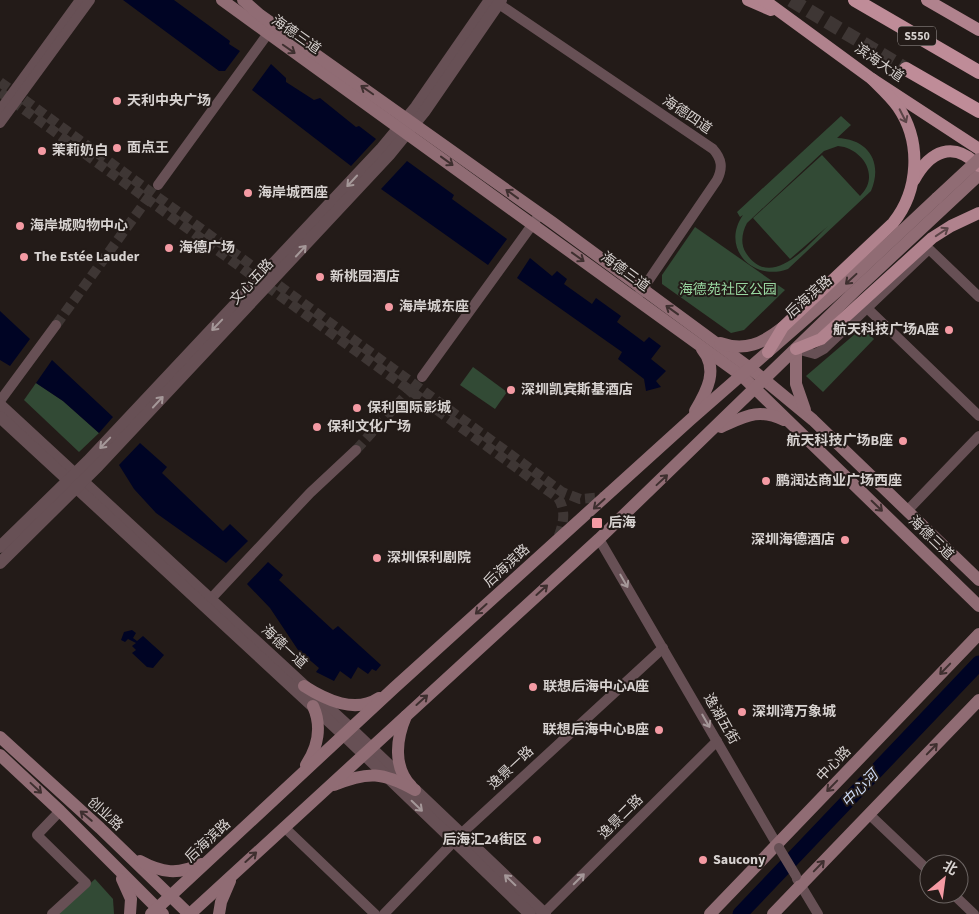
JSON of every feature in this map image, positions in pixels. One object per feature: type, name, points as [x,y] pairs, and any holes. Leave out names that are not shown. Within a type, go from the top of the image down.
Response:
[{"type":"highway","name":"S550","points":[[856,0],[979,72]]},
{"type":"highway","name":"滨海大道","points":[[906,69],[979,111]]},
{"type":"main road","name":"海德三道","points":[[222,0],[271,30],[407,125],[640,294],[711,339],[760,384],[812,420],[979,580]]},
{"type":"main road","points":[[748,0],[789,19]]},
{"type":"main road","name":"滨海大道","points":[[764,0],[872,79],[979,149]]},
{"type":"main road","name":"S550","points":[[927,0],[979,30]]},
{"type":"main road","name":"海德三道","points":[[247,1],[271,30]]},
{"type":"main road","points":[[872,79],[898,108],[908,128],[914,161],[911,187]]},
{"type":"main road","points":[[711,339],[725,344],[746,347],[768,340],[893,223],[902,210],[911,187],[924,165],[940,153],[960,152],[979,166]]},
{"type":"main road","points":[[891,250],[941,202],[979,159]]},
{"type":"main road","points":[[941,202],[979,175]]},
{"type":"main road","points":[[812,420],[803,406],[797,391],[796,349],[821,339],[908,258],[932,238],[961,220],[979,205]]},
{"type":"main road","points":[[961,220],[979,213]]},
{"type":"main road","name":"后海滨路","points":[[189,914],[599,539],[796,349],[891,250]]},
{"type":"main road","name":"后海滨路","points":[[157,912],[170,896],[394,688],[690,420],[768,352],[891,250]]},
{"type":"main road","name":"海德三道","points":[[640,294],[698,343],[746,372]]},
{"type":"main road","points":[[768,352],[783,327]]},
{"type":"main road","points":[[690,420],[702,399],[711,374],[709,361],[698,343]]},
{"type":"main road","name":"海德三道","points":[[760,384],[792,424],[979,606]]},
{"type":"main road","points":[[714,430],[757,413],[768,413],[792,424]]},
{"type":"main road","name":"中心路","points":[[710,914],[778,846],[979,634]]},
{"type":"main road","points":[[304,686],[330,700],[353,706],[372,702],[394,688]]},
{"type":"main road","points":[[773,914],[798,880],[869,814],[979,700]]},
{"type":"main road","points":[[296,779],[312,757],[316,745],[318,724],[313,706]]},
{"type":"main road","points":[[408,712],[398,738],[397,748],[405,779],[415,790]]},
{"type":"main road","name":"创业路","points":[[0,737],[64,806],[111,863],[157,912]]},
{"type":"main road","name":"创业路","points":[[0,755],[122,850],[189,914]]},
{"type":"main road","points":[[325,789],[355,776],[375,774],[387,776],[415,790]]},
{"type":"main road","points":[[122,850],[151,867],[166,872],[185,871],[210,860]]},
{"type":"main road","points":[[111,863],[128,888],[131,899],[130,914]]},
{"type":"main road","points":[[219,914],[225,889],[235,872]]},
{"type":"street","points":[[0,110],[80,0]]},
{"type":"street","points":[[0,124],[90,0]]},
{"type":"street","name":"文心五路","points":[[0,564],[76,481],[265,290],[389,155],[407,125],[496,1]]},
{"type":"street","name":"海德四道","points":[[496,1],[713,149],[721,160],[721,172],[717,180],[640,294]]},
{"type":"street","points":[[158,185],[271,30]]},
{"type":"street","points":[[422,377],[536,219]]},
{"type":"street","points":[[796,349],[815,354],[819,352],[929,249],[979,298]]},
{"type":"street","points":[[867,308],[979,416]]},
{"type":"street","points":[[0,403],[56,325]]},
{"type":"street","name":"海德一道","points":[[0,403],[76,481],[207,603],[313,706],[347,732]]},
{"type":"street","name":"海德一道","points":[[0,417],[76,481]]},
{"type":"street","points":[[907,511],[979,436]]},
{"type":"street","points":[[207,603],[310,493],[356,450]]},
{"type":"street","name":"文心五路","points":[[0,547],[76,481]]},
{"type":"street","name":"逸湖五街","points":[[599,539],[818,914]]},
{"type":"street","name":"海德一道","points":[[207,603],[304,686],[367,751],[415,790],[530,914]]},
{"type":"street","name":"逸景一路","points":[[384,914],[457,837],[663,648]]},
{"type":"street","name":"逸景二路","points":[[544,914],[717,741]]},
{"type":"street","name":"海德一道","points":[[367,751],[387,776],[544,914]]},
{"type":"street","points":[[52,914],[86,883],[38,835],[64,806]]},
{"type":"street","points":[[869,814],[919,862]]},
{"type":"street","points":[[284,827],[375,914]]},
{"type":"street","points":[[964,904],[974,914]]},
{"type":"green space","points":[[841,116],[851,125],[837,138],[848,139],[858,143],[865,148],[874,162],[874,181],[871,191],[788,269],[775,272],[763,271],[752,266],[744,259],[738,250],[735,239],[737,227],[743,215],[740,217],[737,212]],"holes":[[[838,146],[847,148],[861,157],[869,172],[869,180],[860,196],[822,155],[753,218],[790,259],[828,226],[789,261],[767,268],[756,264],[746,253],[742,242],[747,223],[824,151]]]},
{"type":"green space","name":"海德苑社区公园","points":[[695,227],[785,290],[744,330],[731,333],[662,284],[662,275]]},
{"type":"green space","points":[[862,328],[874,339],[823,392],[806,376]]},
{"type":"green space","points":[[473,367],[507,392],[495,409],[460,385]]},
{"type":"green space","points":[[36,383],[63,401],[99,433],[79,452],[24,400]]},
{"type":"green space","points":[[95,879],[113,899],[114,914],[57,914]]},
{"type":"water","points":[[123,0],[174,0],[230,41],[229,44],[240,51],[225,71],[219,71]]},
{"type":"water","points":[[271,64],[286,78],[286,82],[314,100],[320,98],[356,127],[359,126],[376,139],[351,166],[252,90]]},
{"type":"water","points":[[407,161],[454,195],[452,199],[507,239],[488,265],[381,189]]},
{"type":"water","points":[[530,258],[552,276],[557,271],[567,279],[564,284],[592,304],[596,298],[621,316],[617,322],[644,342],[649,337],[661,346],[651,359],[666,371],[656,381],[661,387],[646,391],[644,379],[618,359],[622,352],[517,278]]},
{"type":"water","points":[[0,311],[30,339],[10,366],[0,360]]},
{"type":"water","points":[[52,360],[113,417],[99,433],[63,401],[36,383]]},
{"type":"water","points":[[140,443],[167,467],[162,473],[223,531],[230,524],[248,541],[226,563],[156,513],[134,489],[119,465]]},
{"type":"water","points":[[268,562],[283,575],[279,580],[333,630],[338,626],[381,665],[376,671],[372,669],[368,674],[358,667],[351,679],[340,671],[334,681],[316,672],[319,668],[298,650],[270,608],[247,584]]},
{"type":"water","points":[[132,630],[136,633],[133,638],[137,641],[143,636],[164,655],[153,668],[147,667],[132,653],[136,650],[132,646],[136,643],[128,639],[125,642],[121,640],[124,632]]},
{"type":"waterway","name":"中心河","points":[[740,914],[979,663]]},
{"type":"tunnel","points":[[791,0],[906,69]]},
{"type":"tunnel","points":[[0,82],[562,492],[580,499],[606,497]]},
{"type":"tunnel","points":[[0,92],[558,498],[561,503],[563,519],[557,540]]},
{"type":"tunnel","points":[[56,325],[151,194]]},
{"type":"tunnel","points":[[356,450],[414,386]]},
{"type":"place","name":"天利中央广场","points":[[117,101]]},
{"type":"place","name":"面点王","points":[[117,148]]},
{"type":"place","name":"茉莉奶白","points":[[42,151]]},
{"type":"place","name":"海岸城西座","points":[[248,193]]},
{"type":"place","name":"海岸城购物中心","points":[[20,226]]},
{"type":"place","name":"海德广场","points":[[169,248]]},
{"type":"place","name":"The Estée Lauder","points":[[24,257]]},
{"type":"place","name":"新桃园酒店","points":[[320,277]]},
{"type":"place","name":"海岸城东座","points":[[389,307]]},
{"type":"place","name":"航天科技广场A座","points":[[949,330]]},
{"type":"place","name":"深圳凯宾斯基酒店","points":[[511,390]]},
{"type":"place","name":"保利国际影城","points":[[357,408]]},
{"type":"place","name":"保利文化广场","points":[[317,427]]},
{"type":"place","name":"航天科技广场B座","points":[[903,441]]},
{"type":"place","name":"鹏润达商业广场西座","points":[[766,481]]},
{"type":"place","name":"后海","points":[[597,523]]},
{"type":"place","name":"深圳海德酒店","points":[[845,540]]},
{"type":"place","name":"深圳保利剧院","points":[[377,558]]},
{"type":"place","name":"联想后海中心A座","points":[[533,687]]},
{"type":"place","name":"深圳湾万象城","points":[[742,712]]},
{"type":"place","name":"联想后海中心B座","points":[[659,730]]},
{"type":"place","name":"后海汇24街区","points":[[537,840]]},
{"type":"place","name":"Saucony","points":[[703,860]]}]
